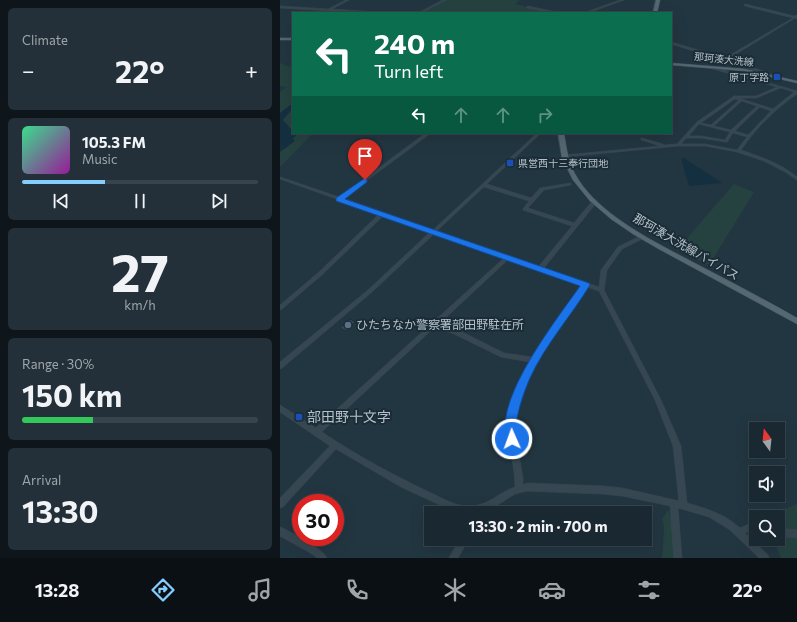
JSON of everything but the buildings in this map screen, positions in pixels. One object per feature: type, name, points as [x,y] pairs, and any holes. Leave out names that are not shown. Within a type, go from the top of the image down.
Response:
[{"type":"main road","points":[[655,12],[658,0]]},
{"type":"main road","points":[[280,39],[292,39]]},
{"type":"main road","name":"那珂湊大洗線","points":[[672,64],[736,68],[797,82]]},
{"type":"main road","name":"那珂湊大洗線バイパス","points":[[562,134],[565,156],[578,180],[595,201],[622,224],[642,237],[797,321]]},
{"type":"street","points":[[329,10],[348,0]]},
{"type":"street","points":[[421,12],[445,0]]},
{"type":"street","points":[[588,12],[623,0]]},
{"type":"street","points":[[746,5],[796,18]]},
{"type":"street","points":[[280,7],[360,12]]},
{"type":"street","points":[[528,7],[551,12]]},
{"type":"street","points":[[726,59],[744,46],[796,18]]},
{"type":"street","points":[[672,43],[726,59],[771,75]]},
{"type":"street","points":[[707,66],[797,92]]},
{"type":"street","points":[[678,145],[698,124],[733,98],[756,97],[781,87]]},
{"type":"street","points":[[738,151],[748,136],[774,110],[797,92]]},
{"type":"street","points":[[733,98],[774,110]]},
{"type":"street","points":[[711,127],[741,100]]},
{"type":"street","points":[[685,137],[701,136],[726,141],[732,132],[759,106]]},
{"type":"street","points":[[698,124],[748,136]]},
{"type":"street","points":[[339,199],[428,134]]},
{"type":"street","points":[[280,366],[370,291],[538,134]]},
{"type":"street","points":[[642,139],[664,146]]},
{"type":"street","points":[[565,156],[664,146],[705,144],[738,151],[766,160],[788,171],[797,180]]},
{"type":"street","points":[[280,178],[601,290]]},
{"type":"street","points":[[569,184],[542,189],[525,209],[575,225]]},
{"type":"street","points":[[484,185],[532,200]]},
{"type":"street","points":[[540,269],[595,201]]},
{"type":"street","points":[[280,308],[321,273],[382,214]]},
{"type":"street","points":[[642,237],[620,248],[604,270],[601,290],[658,400],[677,446],[683,506]]},
{"type":"street","points":[[316,432],[508,257]]},
{"type":"street","points":[[519,489],[519,478],[510,427],[512,412],[525,378],[534,360],[585,285]]},
{"type":"street","points":[[433,326],[454,331],[503,355],[534,360]]},
{"type":"street","points":[[280,408],[335,444],[404,484],[449,506]]},
{"type":"street","points":[[280,504],[335,444]]},
{"type":"street","points":[[488,506],[506,494],[519,489],[535,487],[603,490],[637,494],[711,514],[739,532],[766,558]]},
{"type":"street","points":[[674,503],[678,558]]},
{"type":"street","points":[[739,532],[749,528]]},
{"type":"street","points":[[280,531],[315,551],[323,558]]},
{"type":"street","points":[[785,533],[797,534]]},
{"type":"street","points":[[453,558],[461,546]]},
{"type":"green space","points":[[445,0],[519,0],[515,4],[548,12],[421,12]]},
{"type":"green space","points":[[280,63],[292,68],[292,134],[312,134],[280,167],[280,92],[287,87],[280,86]]},
{"type":"green space","points":[[734,184],[754,192],[709,265],[677,250]]},
{"type":"green space","points":[[797,504],[797,558],[781,558],[777,546],[785,546],[785,510],[782,510]]},
{"type":"green space","points":[[668,510],[672,522],[675,558],[662,558],[664,527],[662,519]]},
{"type":"water","points":[[292,104],[292,109],[283,120],[292,129],[292,134],[299,134],[293,138],[295,141],[280,152],[280,113]]},
{"type":"water","points":[[684,158],[722,183],[689,186],[681,159]]},
{"type":"place","name":"原丁字路","points":[[777,77]]},
{"type":"place","name":"県営西十三奉行団地","points":[[510,163]]},
{"type":"place","name":"ひたちなか警察署部田野駐在所","points":[[348,325]]},
{"type":"place","name":"部田野十文字","points":[[299,417]]},
{"type":"route","points":[[365,180],[339,199],[585,285],[534,360],[525,378],[512,412],[510,427],[512,439]]}]
